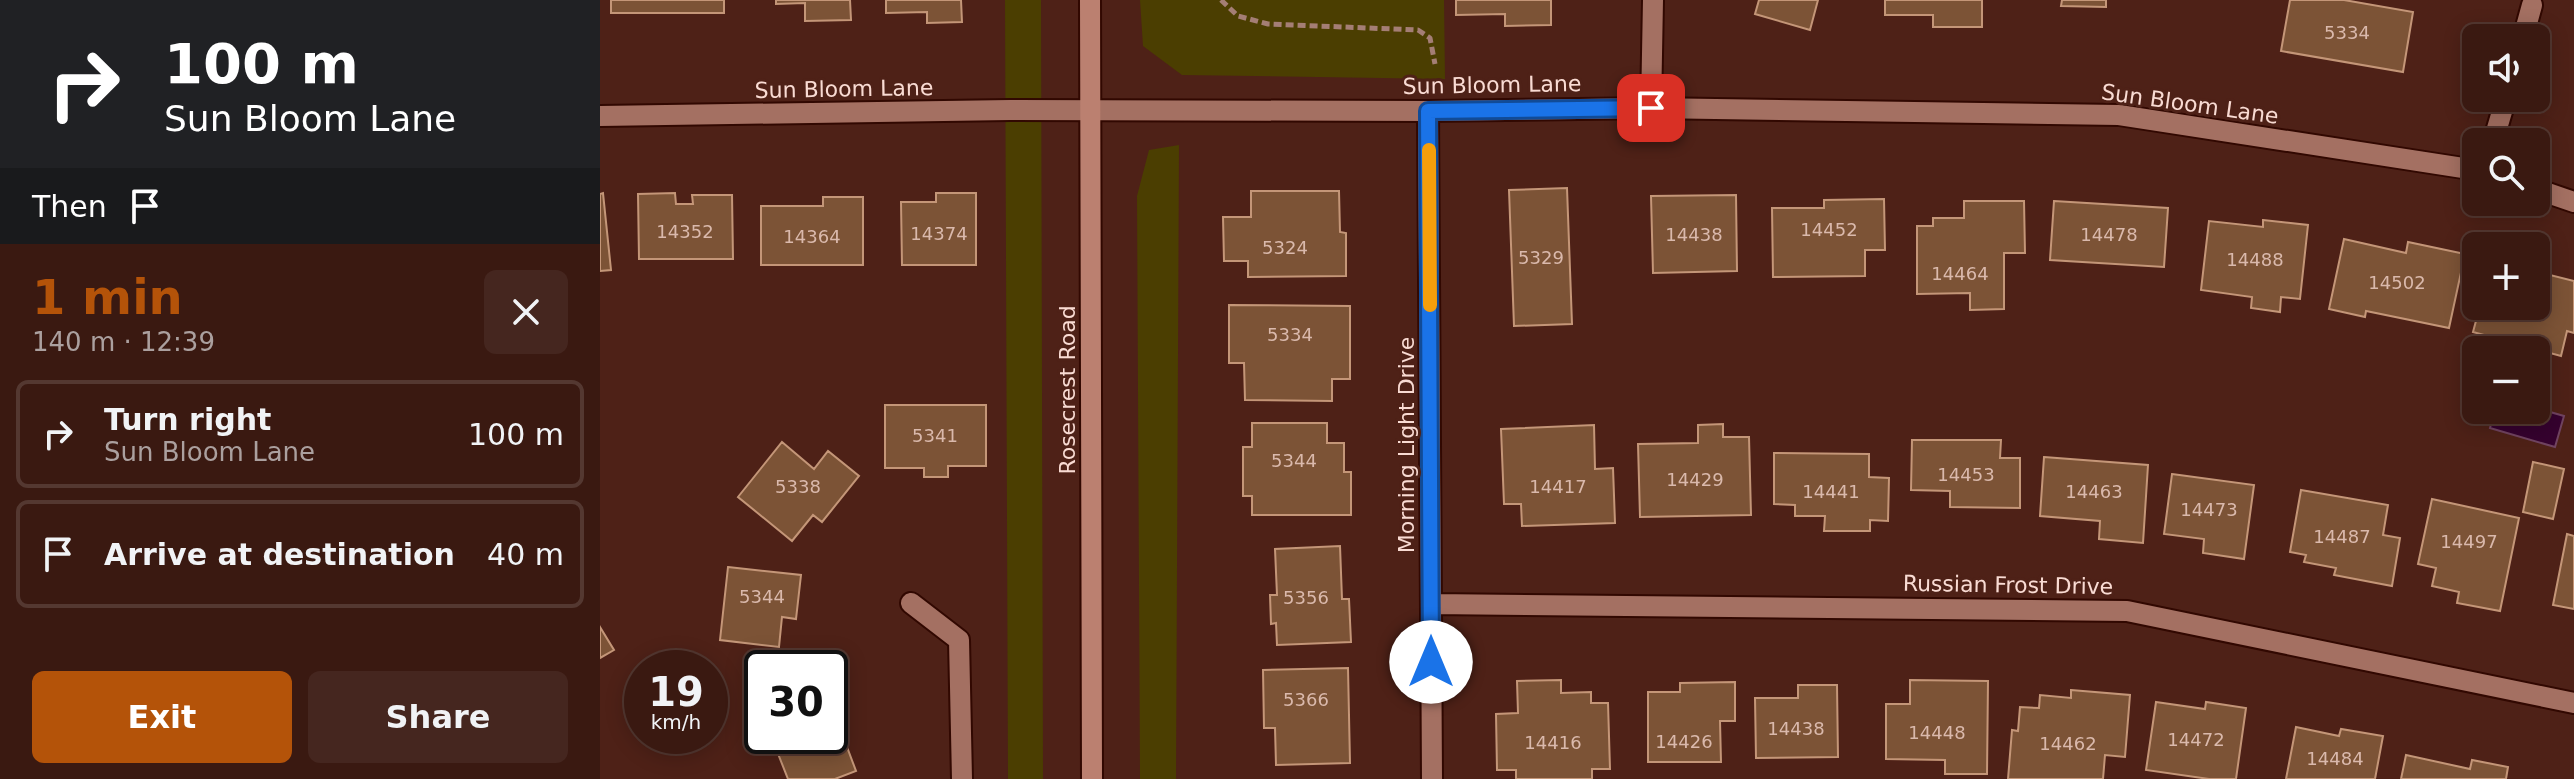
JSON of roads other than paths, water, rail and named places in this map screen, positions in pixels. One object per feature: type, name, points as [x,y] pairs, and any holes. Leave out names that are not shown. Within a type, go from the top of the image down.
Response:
[{"type":"main road","name":"Rosecrest Road","points":[[1090,0],[1092,779]]},
{"type":"street","points":[[1651,108],[1653,0]]},
{"type":"street","points":[[2527,24],[2532,5]]},
{"type":"street","name":"Sun Bloom Lane","points":[[600,116],[1651,108],[2119,115],[2462,168]]},
{"type":"street","name":"Morning Light Drive","points":[[1428,111],[1432,779]]},
{"type":"street","points":[[2550,194],[2574,202]]},
{"type":"street","points":[[911,603],[959,640],[962,779]]},
{"type":"street","name":"Russian Frost Drive","points":[[1431,604],[2127,611],[2574,703]]}]
